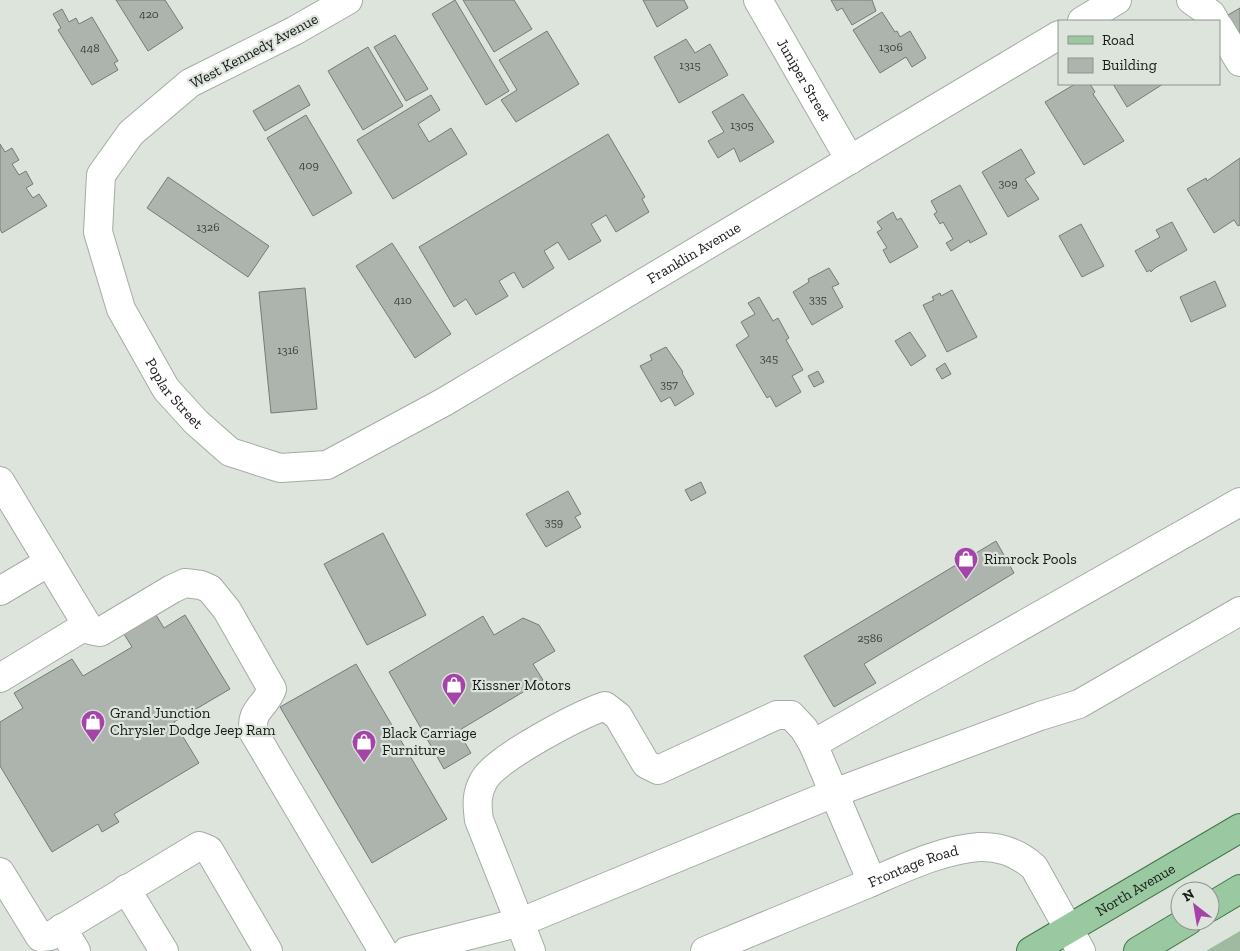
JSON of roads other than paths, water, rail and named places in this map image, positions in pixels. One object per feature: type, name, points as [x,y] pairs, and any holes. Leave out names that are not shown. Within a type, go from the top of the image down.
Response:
[{"type":"main road","name":"North Avenue","points":[[1031,951],[1075,939],[1240,828]]},
{"type":"main road","points":[[1220,902],[1240,889]]},
{"type":"main road","points":[[1138,951],[1171,931]]},
{"type":"street","name":"West Kennedy Avenue","points":[[98,232],[101,175],[131,133],[190,83],[294,31],[348,0]]},
{"type":"street","name":"Juniper Street","points":[[758,0],[850,160]]},
{"type":"street","points":[[1084,20],[1118,0]]},
{"type":"street","points":[[1191,0],[1211,14],[1214,20]]},
{"type":"street","points":[[1220,29],[1240,62]]},
{"type":"street","name":"Franklin Avenue","points":[[327,465],[444,402],[1058,36]]},
{"type":"street","name":"Poplar Street","points":[[98,232],[121,309],[166,389],[196,422],[230,452],[280,468],[327,465]]},
{"type":"street","points":[[3,492],[49,562],[87,626],[94,632],[100,632],[185,584],[201,585],[210,589],[227,610],[272,689],[268,699],[256,711],[251,721],[254,733],[383,951]]},
{"type":"street","points":[[813,744],[1240,502]]},
{"type":"street","points":[[0,591],[49,562]]},
{"type":"street","points":[[407,951],[521,922],[834,794],[1040,716],[1079,704],[1240,611]]},
{"type":"street","points":[[0,678],[87,626]]},
{"type":"street","points":[[531,951],[479,820],[476,800],[484,778],[500,762],[586,713],[605,706],[618,716],[646,764],[658,770],[777,715],[791,715],[804,729],[813,744],[872,882]]},
{"type":"street","points":[[0,872],[40,937],[50,936],[199,846],[209,850],[268,951]]},
{"type":"street","name":"Frontage Road","points":[[704,951],[921,862],[959,850],[979,847],[1009,850],[1023,857],[1034,867],[1075,939]]},
{"type":"street","points":[[126,889],[164,951]]},
{"type":"street","points":[[62,928],[76,951]]},
{"type":"place","name":"Rimrock Pools","points":[[966,580]]},
{"type":"place","name":"Kissner Motors","points":[[454,706]]},
{"type":"place","name":"Grand Junction Chrysler Dodge Jeep Ram","points":[[93,743]]},
{"type":"place","name":"Black Carriage Furniture","points":[[364,763]]}]
